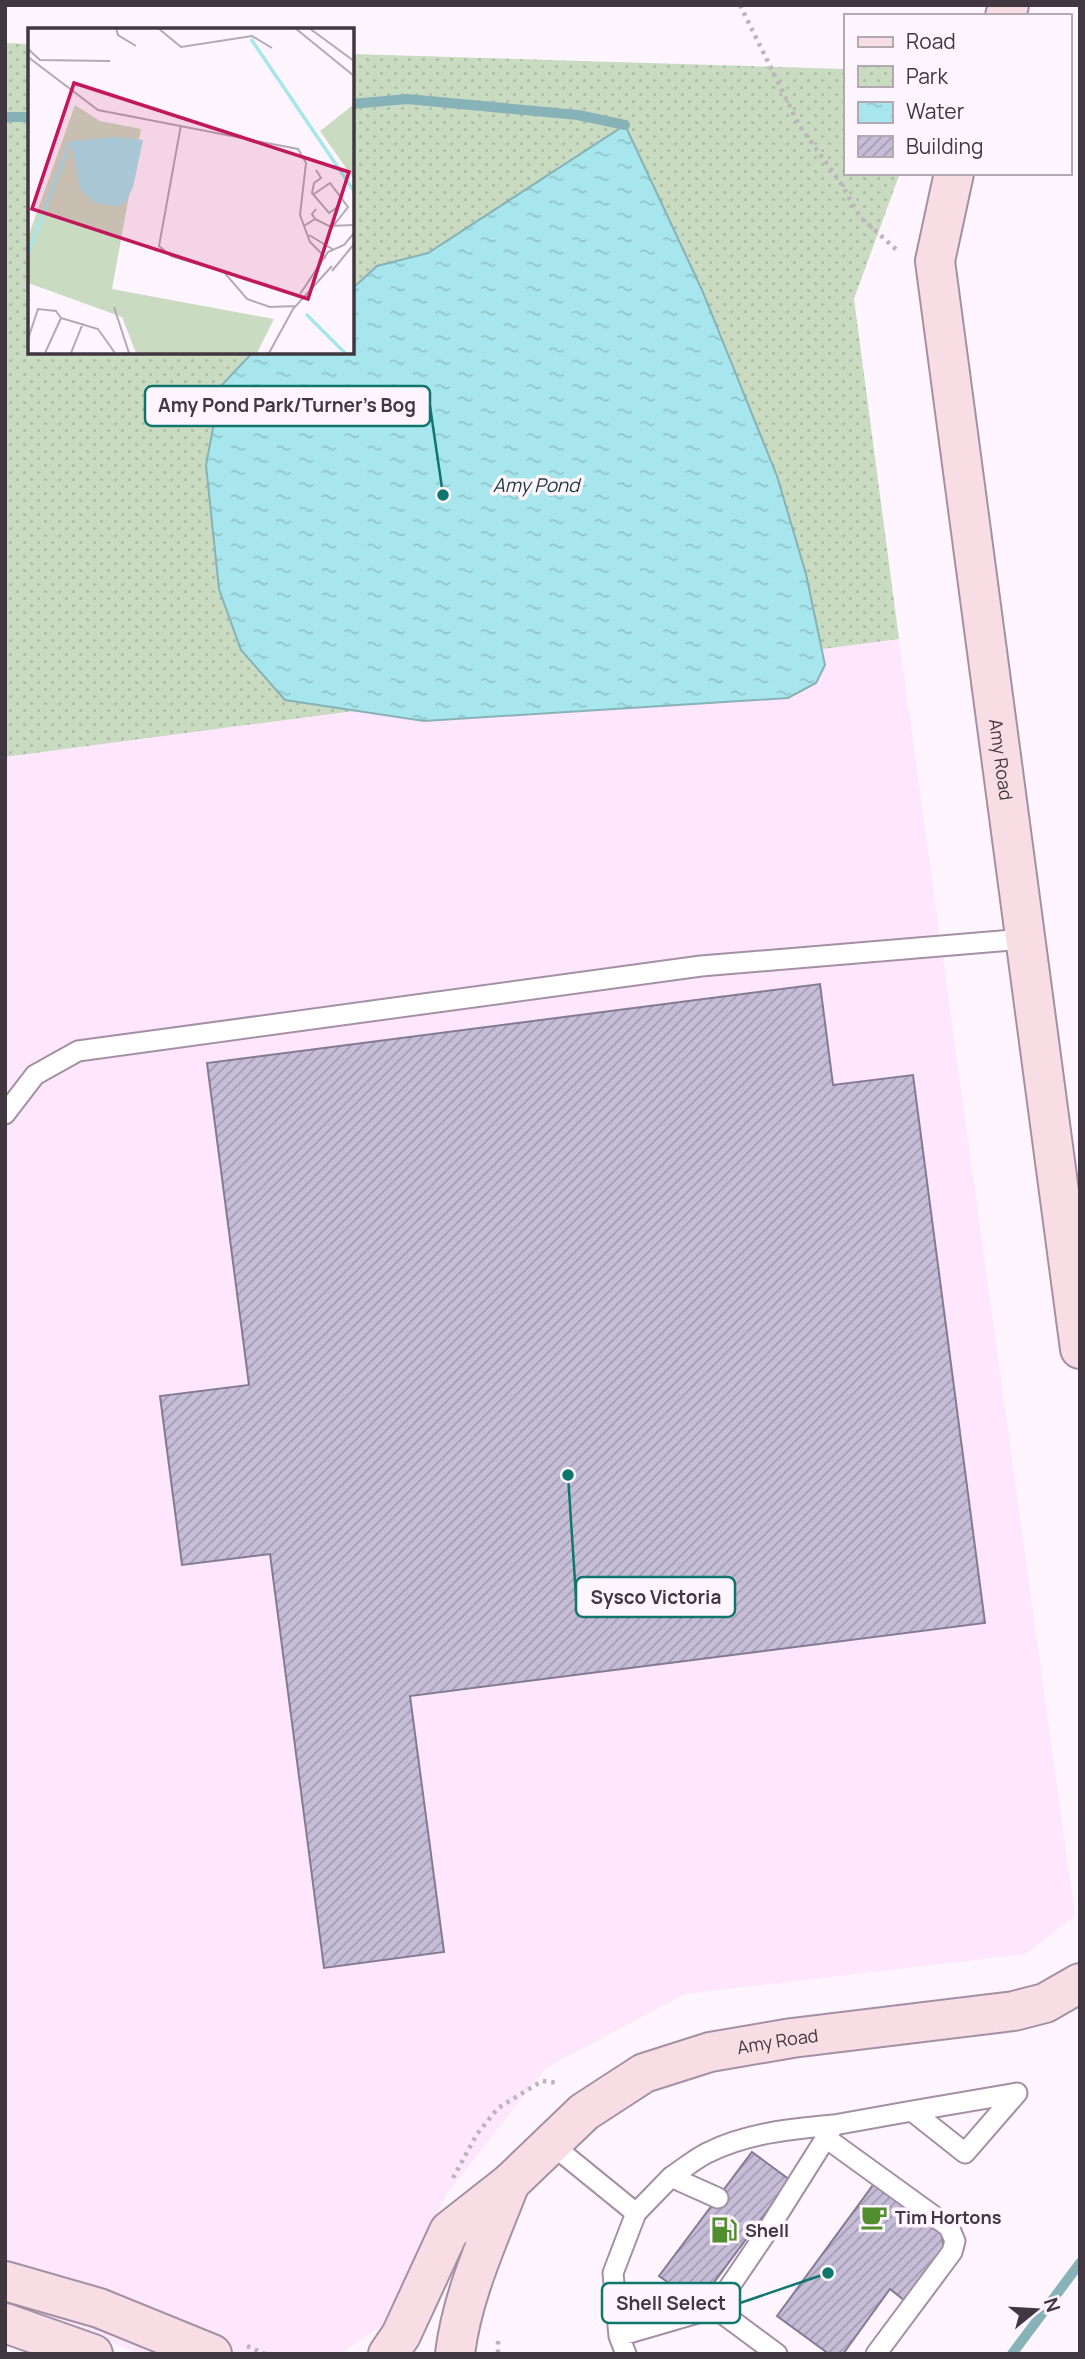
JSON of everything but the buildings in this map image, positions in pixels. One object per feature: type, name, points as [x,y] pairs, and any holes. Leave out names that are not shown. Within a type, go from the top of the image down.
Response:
[{"type":"street","name":"Amy Road","points":[[954,175],[935,261],[1080,1349]]},
{"type":"street","name":"Amy Road","points":[[388,2354],[401,2335],[449,2231],[510,2183],[583,2112],[644,2073],[710,2052],[792,2038],[1014,2011],[1045,2003],[1080,1983]]},
{"type":"street","name":"Amy Road","points":[[455,2354],[462,2318],[510,2183]]},
{"type":"street","points":[[5,2281],[99,2308],[212,2354]]},
{"type":"street","points":[[5,2323],[93,2354]]},
{"type":"lane","points":[[5,1114],[35,1075],[78,1051],[701,966],[1025,939]]},
{"type":"lane","points":[[830,2132],[762,2229],[715,2308],[622,2345],[613,2273],[636,2213],[671,2177],[707,2153],[747,2138],[779,2131],[830,2132],[912,2111],[1017,2093],[965,2153],[912,2111]]},
{"type":"lane","points":[[830,2132],[949,2227],[955,2241],[953,2252],[876,2354]]},
{"type":"lane","points":[[550,2143],[636,2213]]},
{"type":"lane","points":[[671,2177],[718,2198]]},
{"type":"lane","points":[[715,2308],[777,2354]]},
{"type":"path","points":[[740,5],[799,125],[840,181],[860,217],[899,252],[935,261]]},
{"type":"shaded area","points":[[899,639],[1075,1916],[1026,1954],[685,1994],[546,2068],[445,2196],[384,2324],[341,2354],[139,2354],[5,2299],[5,757]]},
{"type":"green space","points":[[5,43],[28,44],[28,354],[354,354],[354,54],[844,69],[844,175],[899,175],[854,299],[899,639],[5,757]]},
{"type":"water","name":"Amy Pond","points":[[625,125],[702,290],[777,476],[806,574],[825,665],[816,683],[788,698],[424,721],[285,700],[241,650],[219,589],[206,465],[221,386],[251,354],[354,354],[354,287],[377,266],[428,253]]},
{"type":"waterway","points":[[354,104],[407,99],[578,115],[625,125]]},
{"type":"waterway","points":[[5,117],[28,117]]},
{"type":"waterway","points":[[1012,2354],[1080,2263]]},
{"type":"place","name":"Amy Pond Park/Turner's Bog","points":[[443,495]]},
{"type":"place","name":"Sysco Victoria","points":[[568,1475]]},
{"type":"place","name":"Tim Hortons","points":[[874,2217]]},
{"type":"place","name":"Shell","points":[[724,2230]]},
{"type":"place","name":"Shell Select","points":[[828,2273]]}]
